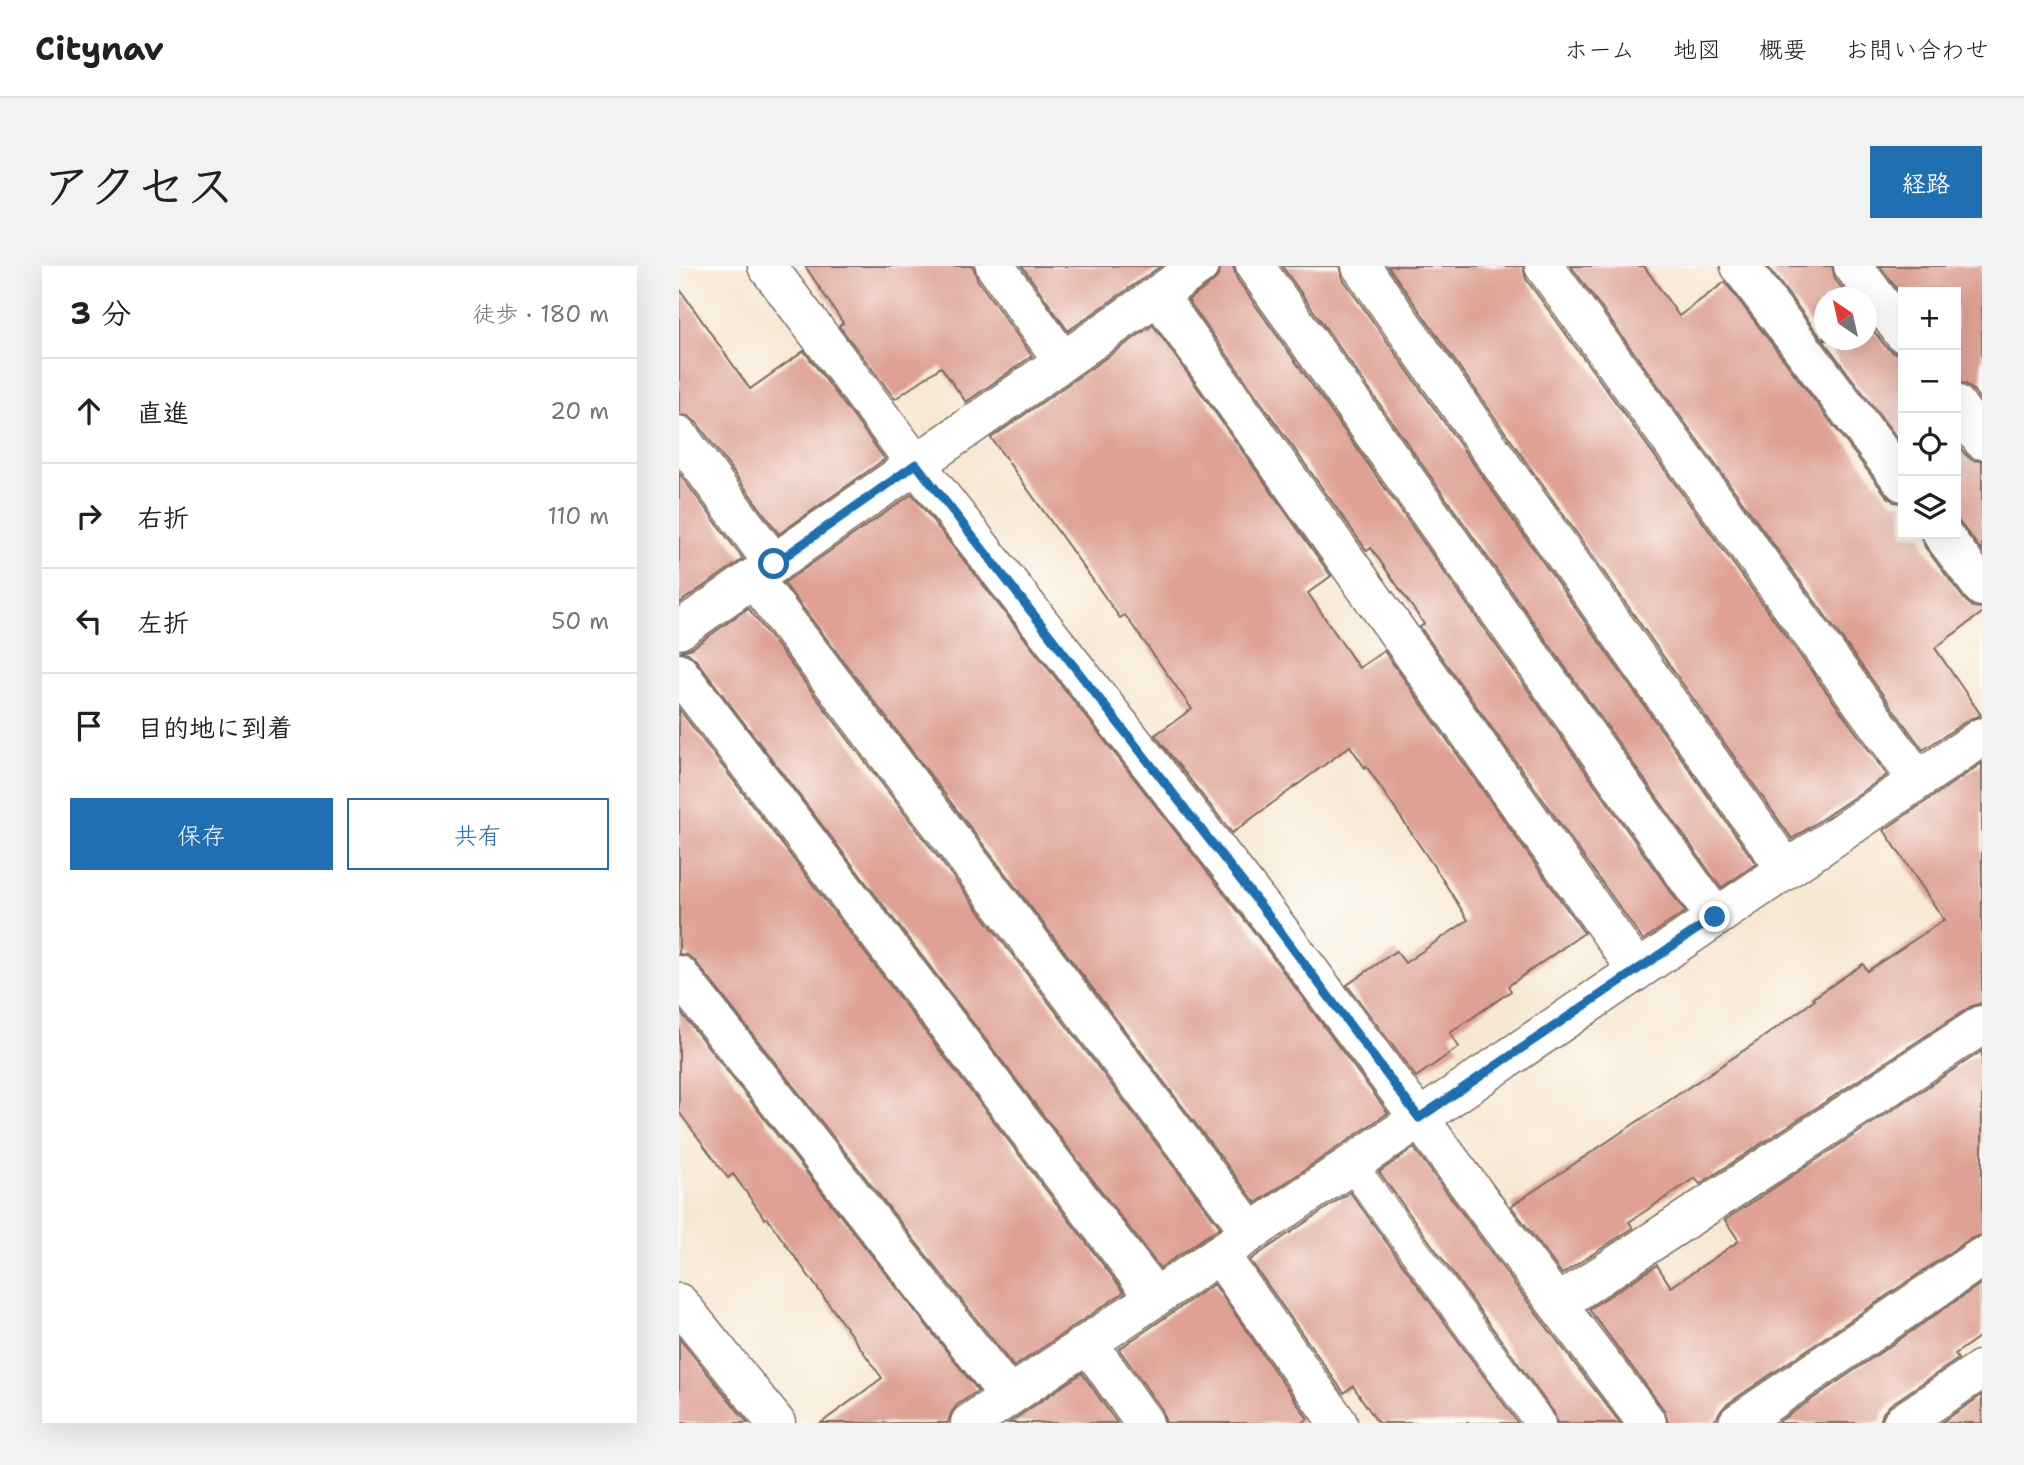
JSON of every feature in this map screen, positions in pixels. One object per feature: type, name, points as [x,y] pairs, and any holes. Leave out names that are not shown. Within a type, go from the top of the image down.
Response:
[{"type":"street","points":[[767,266],[916,464],[1268,915],[1647,1423]]},
{"type":"street","points":[[995,266],[1063,361]]},
{"type":"street","points":[[1255,266],[1715,917]]},
{"type":"street","points":[[1361,266],[1786,869]]},
{"type":"street","points":[[1544,266],[1918,780]]},
{"type":"street","points":[[1740,266],[1898,476]]},
{"type":"street","points":[[1853,266],[1898,327]]},
{"type":"street","points":[[679,630],[1158,295],[1194,267]]},
{"type":"street","points":[[1158,295],[1637,970]]},
{"type":"street","points":[[1961,411],[1982,440]]},
{"type":"street","points":[[679,436],[763,571],[1251,1232]]},
{"type":"street","points":[[1946,539],[1982,587]]},
{"type":"street","points":[[679,673],[1155,1297]]},
{"type":"street","points":[[970,1423],[1982,737]]},
{"type":"street","points":[[679,975],[1009,1396]]},
{"type":"street","points":[[1557,1304],[1982,1024]]},
{"type":"street","points":[[1219,1254],[1338,1423]]},
{"type":"street","points":[[1738,1423],[1982,1257]]},
{"type":"street","points":[[679,1303],[776,1423]]},
{"type":"street","points":[[1088,1343],[1144,1423]]},
{"type":"street","points":[[1902,1423],[1982,1369]]},
{"type":"lane","points":[[1351,1164],[1540,1423]]},
{"type":"building","points":[[805,266],[973,266],[977,279],[1032,356],[966,402],[941,367],[895,399],[839,326],[843,323]]},
{"type":"building","points":[[1022,266],[1161,266],[1068,331]]},
{"type":"building","points":[[1221,266],[1233,266],[1237,279],[1685,912],[1643,940],[1420,627],[1424,624],[1371,548],[1367,551],[1188,300],[1212,283]]},
{"type":"building","points":[[1282,266],[1339,266],[1343,279],[1756,864],[1721,888]]},
{"type":"building","points":[[1388,266],[1523,266],[1526,279],[1887,775],[1792,839]]},
{"type":"building","points":[[1571,266],[1644,266],[1679,316],[1725,282],[1886,495],[1898,502],[1898,539],[1923,539],[1925,547],[1965,600],[1973,607],[1982,608],[1982,613],[1935,648],[1981,715],[1970,719],[1923,750]]},
{"type":"building","points":[[1767,266],[1832,266],[1835,279],[1841,287],[1814,287],[1814,328]]},
{"type":"building","points":[[1880,266],[1982,266],[1982,403],[1974,391],[1961,383],[1961,287],[1898,287],[1898,290]]},
{"type":"building","points":[[679,288],[750,389],[804,351],[885,459],[779,534],[697,423],[688,416],[679,415]]},
{"type":"building","points":[[1153,325],[1331,576],[1308,593],[1359,668],[1384,651],[1584,933],[1508,986],[1511,991],[1450,1033],[1459,1047],[1416,1077],[1347,985],[1396,951],[1405,963],[1468,920],[1439,874],[1350,746],[1232,833],[1155,735],[1192,709],[1125,615],[1120,618],[991,438]]},
{"type":"building","points":[[1877,335],[1886,347],[1898,353],[1898,439],[1830,350],[1877,350]]},
{"type":"building","points":[[1961,448],[1972,460],[1982,461],[1982,551],[1961,524]]},
{"type":"building","points":[[679,473],[743,559],[679,603]]},
{"type":"building","points":[[912,494],[1251,928],[1388,1113],[1256,1203],[784,583]]},
{"type":"building","points":[[748,608],[1220,1227],[1160,1268],[696,660],[688,653],[680,652],[692,648]]},
{"type":"building","points":[[679,709],[1124,1292],[1014,1367],[696,962],[688,955],[679,954]]},
{"type":"building","points":[[1982,763],[1982,1003],[1970,1007],[1700,1184],[1695,1178],[1629,1222],[1633,1228],[1562,1274],[1511,1206],[1758,1041],[1815,1000],[1813,998],[1863,964],[1867,971],[1944,920],[1884,830]]},
{"type":"building","points":[[679,1010],[978,1391],[957,1405],[948,1423],[821,1423],[882,1378],[767,1218],[765,1219],[733,1174],[728,1178],[679,1112]]},
{"type":"building","points":[[1982,1051],[1982,1235],[1970,1239],[1726,1405],[1710,1423],[1668,1423],[1664,1410],[1589,1309],[1657,1265],[1671,1287],[1739,1241],[1725,1220]]},
{"type":"building","points":[[1414,1148],[1620,1423],[1557,1423],[1554,1413],[1379,1172]]},
{"type":"building","points":[[1350,1192],[1518,1423],[1378,1423],[1353,1386],[1344,1393],[1250,1260]]},
{"type":"building","points":[[1982,1283],[1982,1335],[1955,1354],[1958,1359],[1890,1405],[1883,1413],[1880,1423],[1777,1423]]},
{"type":"building","points":[[1214,1284],[1308,1419],[1302,1423],[1166,1423],[1162,1410],[1119,1349]]},
{"type":"building","points":[[679,1338],[748,1423],[679,1423]]},
{"type":"building","points":[[1082,1373],[1117,1423],[1009,1423]]},
{"type":"building","points":[[1982,1395],[1982,1423],[1941,1423]]},
{"type":"route","points":[[774,564],[916,464],[1268,915],[1419,1118],[1715,917]]}]
